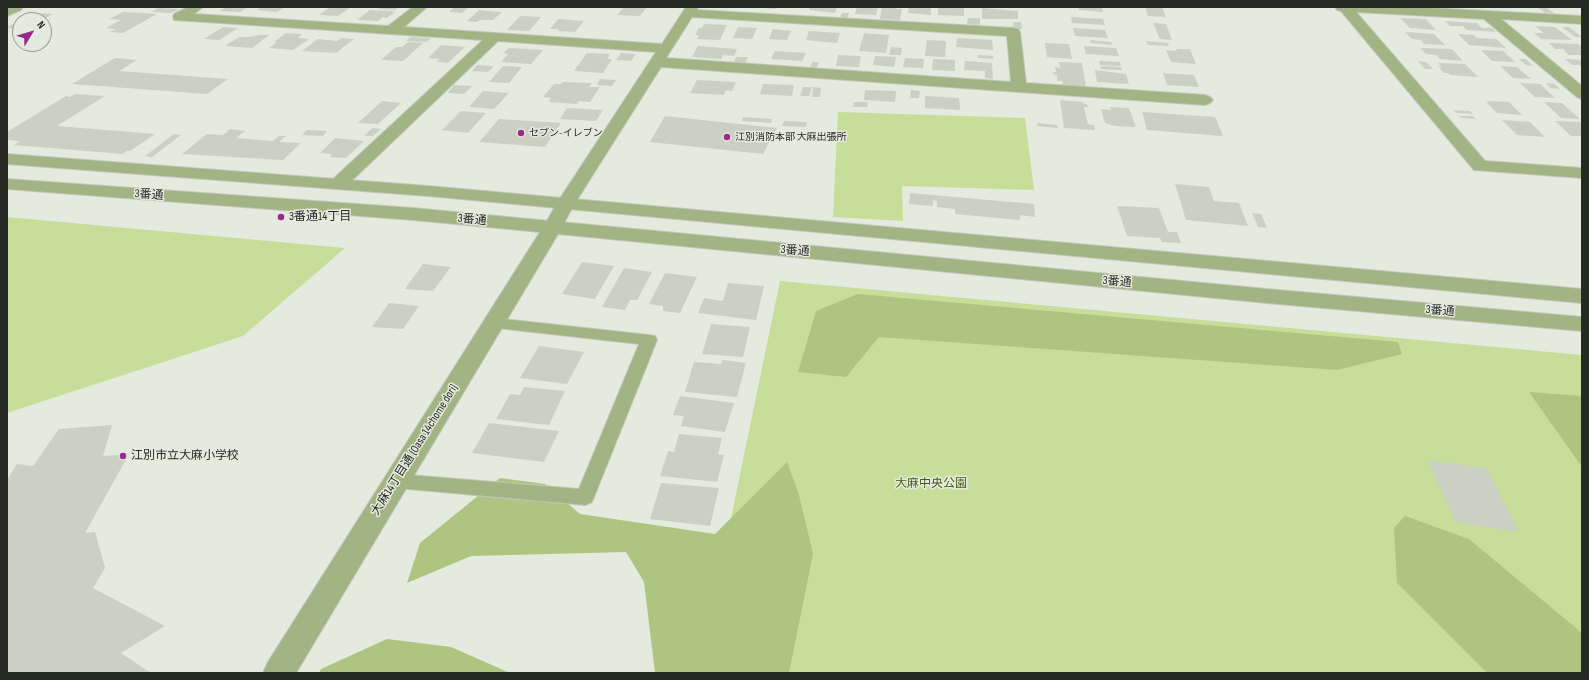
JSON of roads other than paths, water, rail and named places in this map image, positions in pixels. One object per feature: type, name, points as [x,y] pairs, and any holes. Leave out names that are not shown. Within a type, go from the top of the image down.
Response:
[{"type":"street","points":[[7,12],[17,7]]},
{"type":"street","points":[[197,7],[180,17],[666,48]]},
{"type":"street","points":[[392,30],[421,7]]},
{"type":"street","points":[[1341,7],[1582,20]]},
{"type":"street","points":[[1345,7],[1480,166],[1582,173]]},
{"type":"street","points":[[690,10],[1013,32],[1019,87]]},
{"type":"street","name":"大麻14丁目通 (Oasa 14chome dori)","points":[[278,673],[566,203],[690,10]]},
{"type":"street","points":[[276,23],[295,11]]},
{"type":"street","points":[[1488,15],[1582,94]]},
{"type":"street","points":[[338,184],[495,37]]},
{"type":"street","points":[[656,62],[1205,100]]},
{"type":"street","name":"3番通","points":[[7,159],[566,203],[1241,266],[1582,296]]},
{"type":"street","name":"3番通","points":[[7,184],[413,214],[1267,296],[1582,324]]},
{"type":"lane","points":[[397,481],[586,497],[649,340],[494,322]]},
{"type":"place","name":"セブン-イレブン","points":[[521,133]]},
{"type":"place","name":"江別消防本部 大麻出張所","points":[[727,137]]},
{"type":"place","name":"3番通14丁目","points":[[281,217]]},
{"type":"place","name":"江別市立大麻小学校","points":[[123,456]]},
{"type":"park label","name":"大麻中央公園","points":[[931,484]]}]
